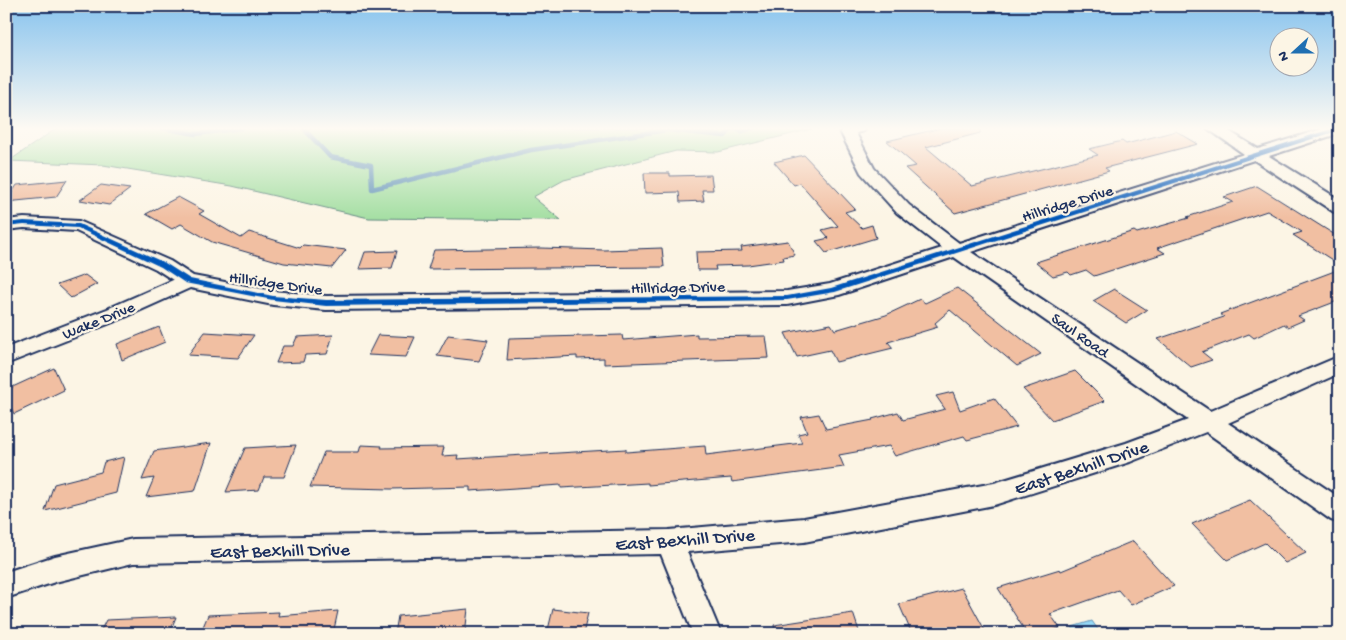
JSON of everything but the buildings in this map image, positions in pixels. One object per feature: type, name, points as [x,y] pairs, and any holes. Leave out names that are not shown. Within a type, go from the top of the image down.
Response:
[{"type":"street","name":"Saul Road","points":[[863,158],[867,170],[903,209],[956,250],[1340,512]]},
{"type":"street","name":"Hillridge Drive","points":[[6,225],[24,223],[79,226],[163,265],[188,281],[273,298],[326,303],[788,298],[832,290],[1246,158]]},
{"type":"street","points":[[1260,158],[1340,208]]},
{"type":"street","name":"Wake Drive","points":[[6,356],[114,314],[188,281]]},
{"type":"street","name":"East Bexhill Drive","points":[[6,585],[55,569],[134,552],[669,542],[804,530],[994,494],[1130,452],[1207,422],[1340,364]]},
{"type":"street","points":[[669,542],[707,634]]},
{"type":"green space","points":[[14,158],[649,158],[564,180],[533,197],[561,220],[369,218],[232,186],[103,165],[9,161]]},
{"type":"water","points":[[1092,621],[1101,634],[1077,634],[1072,627]]},
{"type":"waterway","points":[[334,158],[371,165],[372,189],[499,158]]},
{"type":"cycle path","points":[[6,225],[24,223],[79,226],[163,265],[188,281],[273,298],[326,303],[787,298],[832,290],[1246,158]]}]
